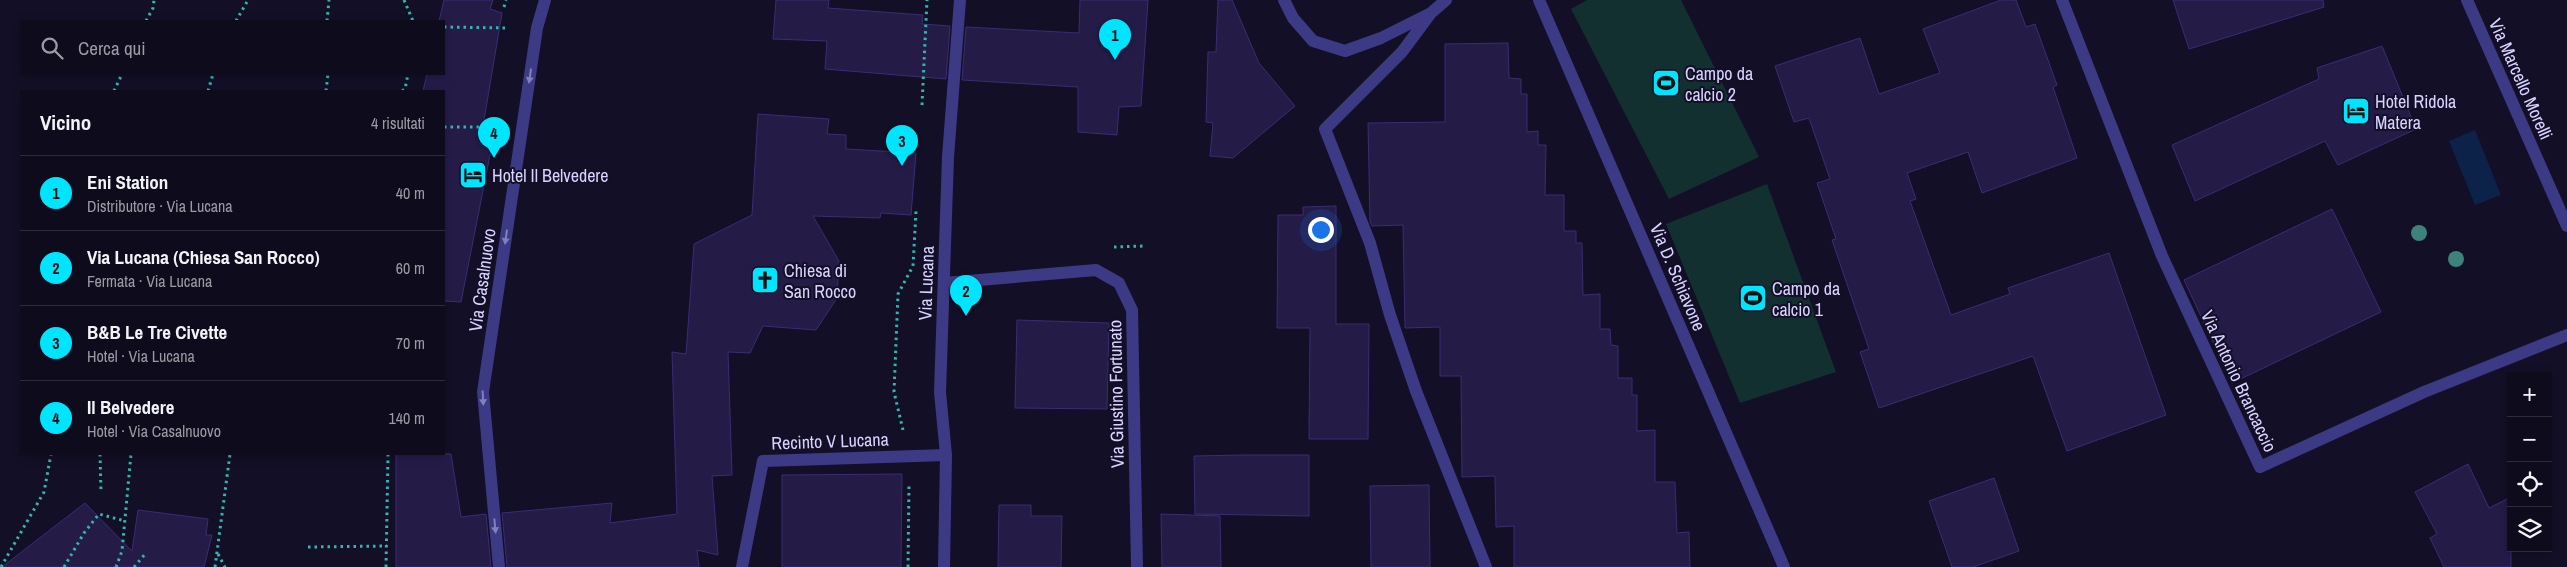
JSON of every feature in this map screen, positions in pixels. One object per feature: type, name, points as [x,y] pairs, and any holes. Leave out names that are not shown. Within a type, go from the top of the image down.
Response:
[{"type":"street","name":"Via Casalnuovo","points":[[499,567],[483,392],[537,28],[545,0]]},
{"type":"street","name":"Via Lucana","points":[[944,567],[946,455],[940,392],[948,157],[960,0]]},
{"type":"street","points":[[1284,0],[1293,18],[1313,41],[1345,51],[1381,38],[1431,13]]},
{"type":"street","points":[[1446,0],[1431,13],[1402,52],[1325,129],[1370,244],[1390,315],[1416,392],[1486,567]]},
{"type":"street","name":"Via D. Schiavone","points":[[1539,0],[1784,567]]},
{"type":"street","name":"Via Antonio Brancaccio","points":[[2062,0],[2162,256],[2260,467],[2424,392],[2567,335]]},
{"type":"street","name":"Via Marcello Morelli","points":[[2467,0],[2567,226]]},
{"type":"street","name":"Via Giustino Fortunato","points":[[944,283],[1096,270],[1119,283],[1132,310],[1137,567]]},
{"type":"street","name":"Recinto V Lucana","points":[[742,567],[763,461],[946,455]]},
{"type":"path","points":[[147,20],[153,8],[154,0]]},
{"type":"path","points":[[242,0],[242,7]]},
{"type":"path","points":[[236,20],[242,7],[248,0]]},
{"type":"path","points":[[327,20],[329,0]]},
{"type":"path","points":[[404,0],[413,20]]},
{"type":"path","points":[[504,7],[506,0]]},
{"type":"path","points":[[922,106],[927,0]]},
{"type":"path","points":[[445,28],[537,28]]},
{"type":"path","points":[[114,90],[122,75]]},
{"type":"path","points":[[208,90],[213,75]]},
{"type":"path","points":[[326,90],[328,75]]},
{"type":"path","points":[[405,90],[408,75]]},
{"type":"path","points":[[445,127],[452,127]]},
{"type":"path","points":[[908,567],[909,456],[894,392],[898,294],[913,266],[916,201]]},
{"type":"path","points":[[1,567],[44,492],[51,455]]},
{"type":"path","points":[[100,455],[101,493]]},
{"type":"path","points":[[116,567],[122,551],[131,455]]},
{"type":"path","points":[[215,567],[230,455]]},
{"type":"path","points":[[386,567],[388,455]]},
{"type":"path","points":[[64,567],[99,514],[125,522]]},
{"type":"path","points":[[308,547],[387,546]]},
{"type":"path","points":[[134,567],[146,553]]},
{"type":"path","points":[[217,554],[225,567]]},
{"type":"green space","name":"Campo da calcio 2","points":[[1587,0],[1681,0],[1759,157],[1669,199],[1571,9]]},
{"type":"green space","name":"Campo da calcio 1","points":[[1767,184],[1836,372],[1740,403],[1666,224]]},
{"type":"water","points":[[2475,130],[2501,195],[2475,205],[2449,141]]},
{"type":"building","points":[[444,0],[493,0],[490,9],[502,13],[480,144],[492,145],[461,302],[445,301],[445,90],[423,90],[427,75],[445,75],[445,20],[439,20]]},
{"type":"building","points":[[776,0],[829,0],[828,8],[923,15],[922,24],[950,26],[946,79],[825,69],[827,41],[773,39]]},
{"type":"building","points":[[1080,0],[1148,0],[1141,106],[1119,107],[1117,135],[1078,132],[1078,87],[962,80],[966,27],[1079,33]]},
{"type":"building","points":[[1218,0],[1232,0],[1259,63],[1295,106],[1233,158],[1210,156],[1213,123],[1206,122],[1208,52],[1216,52]]},
{"type":"building","points":[[2001,0],[2016,0],[2026,27],[2035,24],[2057,85],[2053,87],[2077,158],[1982,193],[1968,152],[1907,173],[1916,199],[1910,201],[1951,315],[2010,294],[2008,288],[2109,253],[2166,415],[2067,451],[2033,356],[1879,408],[1860,352],[1869,349],[1832,240],[1836,239],[1817,183],[1830,179],[1809,118],[1794,122],[1775,66],[1860,38],[1879,94],[1940,73],[1923,29]]},
{"type":"building","points":[[2173,0],[2323,0],[2324,7],[2189,49]]},
{"type":"building","points":[[1508,43],[1509,78],[1521,79],[1521,94],[1527,94],[1527,132],[1538,131],[1538,145],[1546,145],[1545,195],[1564,195],[1564,231],[1576,231],[1576,243],[1582,243],[1583,295],[1600,294],[1600,329],[1610,329],[1611,345],[1618,346],[1618,378],[1632,378],[1632,395],[1637,395],[1637,431],[1655,430],[1655,482],[1675,482],[1677,533],[1689,532],[1690,567],[1514,567],[1514,526],[1496,527],[1495,476],[1462,477],[1461,376],[1440,376],[1440,327],[1405,328],[1403,225],[1372,226],[1370,221],[1368,123],[1445,122],[1445,44]]},
{"type":"building","points":[[2382,46],[2416,129],[2338,165],[2325,141],[2195,201],[2172,145],[2319,79],[2317,68]]},
{"type":"building","points":[[758,114],[829,119],[827,134],[846,135],[846,149],[916,153],[911,215],[881,213],[880,218],[813,216],[839,261],[837,298],[816,330],[763,326],[750,353],[728,352],[732,475],[712,476],[718,555],[697,550],[699,567],[507,567],[502,513],[612,503],[610,523],[677,514],[672,352],[686,354],[694,244],[752,215]]},
{"type":"building","points":[[1336,206],[1336,324],[1369,324],[1368,439],[1309,439],[1310,328],[1277,328],[1278,215],[1303,215],[1303,207]]},
{"type":"building","points":[[2332,209],[2381,312],[2232,383],[2184,280]]},
{"type":"building","points":[[1017,320],[1109,323],[1107,409],[1015,408]]},
{"type":"building","points":[[451,454],[461,517],[486,514],[491,567],[396,567],[396,455]]},
{"type":"building","points":[[1309,455],[1309,516],[1195,514],[1194,456]]},
{"type":"building","points":[[2468,464],[2489,508],[2507,499],[2507,552],[2511,552],[2511,567],[2444,567],[2430,538],[2437,534],[2415,492]]},
{"type":"building","points":[[902,474],[901,567],[782,567],[782,475]]},
{"type":"building","points":[[1994,478],[2019,551],[1973,567],[1952,567],[1929,501]]},
{"type":"building","points":[[1429,485],[1430,567],[1371,567],[1370,486]]},
{"type":"building","points":[[85,503],[132,551],[138,510],[208,519],[206,535],[212,535],[204,567],[2,567]]},
{"type":"building","points":[[999,505],[1031,505],[1031,516],[1062,516],[1061,567],[998,567]]},
{"type":"building","points":[[1161,514],[1220,516],[1221,567],[1162,567]]},
{"type":"place","name":"Eni Station","points":[[1115,60]]},
{"type":"place","name":"Campo da calcio 2","points":[[1666,83]]},
{"type":"place","name":"Hotel Ridola Matera","points":[[2356,111]]},
{"type":"place","name":"Il Belvedere","points":[[494,158]]},
{"type":"place","name":"B&B Le Tre Civette","points":[[902,166]]},
{"type":"place","name":"Hotel Il Belvedere","points":[[473,175]]},
{"type":"place","name":"Chiesa di San Rocco","points":[[765,280]]},
{"type":"place","name":"Campo da calcio 1","points":[[1753,298]]},
{"type":"place","name":"Via Lucana (Chiesa San Rocco)","points":[[966,316]]}]
